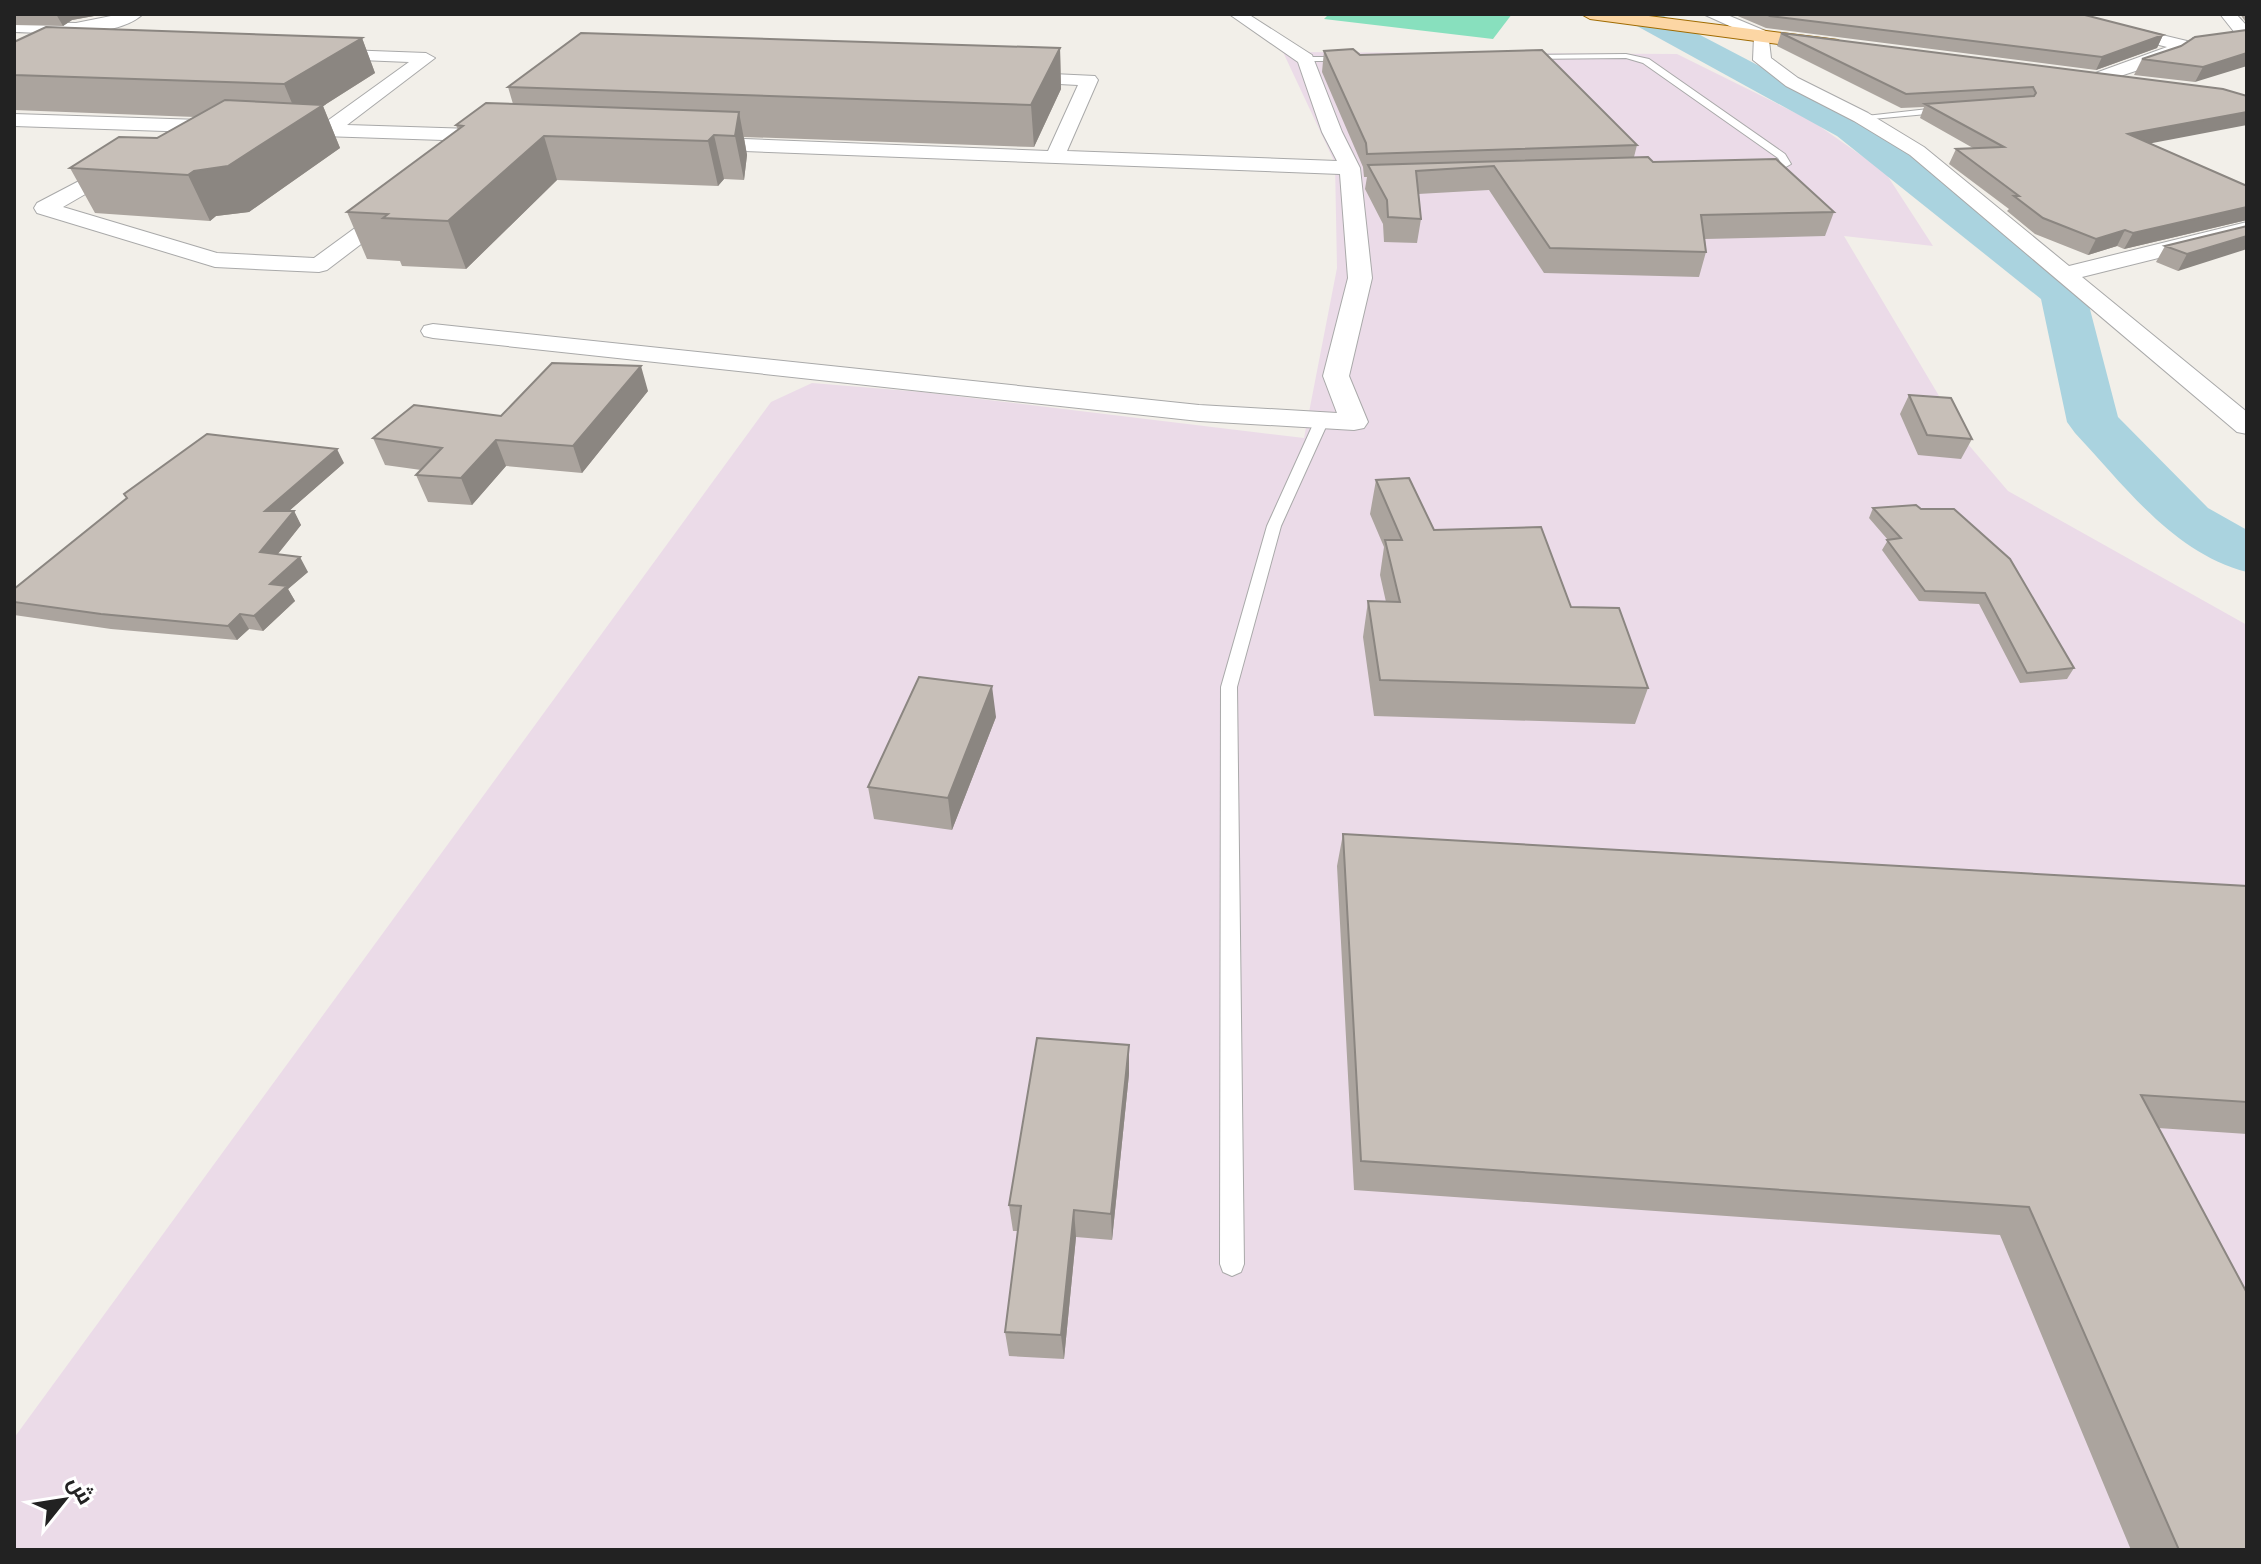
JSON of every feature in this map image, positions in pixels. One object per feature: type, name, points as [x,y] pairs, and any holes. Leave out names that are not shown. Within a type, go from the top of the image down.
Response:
[{"type":"main road","points":[[1590,14],[1859,49]]},
{"type":"main road","points":[[2088,78],[2143,85]]},
{"type":"street","points":[[14,27],[86,28],[120,21],[135,14]]},
{"type":"street","points":[[433,331],[1199,413],[1354,422],[1336,376],[1360,278],[1356,178],[1332,132],[1306,59],[1237,14]]},
{"type":"street","points":[[2055,14],[2181,45],[2242,37],[2244,33],[2228,14]]},
{"type":"street","points":[[1720,15],[1762,35],[1762,60],[1792,82],[1861,117],[1917,151],[2247,426]]},
{"type":"street","points":[[14,41],[95,44]]},
{"type":"street","points":[[2088,78],[2166,55],[2181,45]]},
{"type":"street","points":[[300,53],[426,58],[328,130]]},
{"type":"street","points":[[994,77],[1089,80],[1055,157]]},
{"type":"street","points":[[470,154],[520,115]]},
{"type":"street","points":[[14,120],[526,137]]},
{"type":"street","points":[[191,126],[45,208],[215,260],[319,265],[420,191]]},
{"type":"street","points":[[666,142],[1055,157],[1356,178]]},
{"type":"street","points":[[2066,274],[2247,229]]},
{"type":"lane","points":[[1519,57],[1626,56],[1646,61],[1782,156],[1786,164],[1774,170],[1758,170]]},
{"type":"lane","points":[[1306,59],[1351,59]]},
{"type":"lane","points":[[1861,117],[1950,110]]},
{"type":"lane","points":[[1232,1264],[1229,687],[1274,526],[1322,420]]},
{"type":"shaded area","points":[[1283,52],[1677,54],[1812,121],[1885,172],[1933,246],[1844,236],[1967,443],[2008,491],[2247,625],[2247,1550],[14,1550],[14,1438],[771,402],[812,383],[922,392],[1304,438],[1337,268],[1335,163]]},
{"type":"green space","points":[[1329,14],[1512,14],[1493,39],[1324,19]]},
{"type":"building","points":[[1766,14],[2081,14],[2163,35],[2102,57]]},
{"type":"building","points":[[46,27],[362,38],[284,84],[14,75],[14,42]]},
{"type":"building","points":[[2247,30],[2247,53],[2203,67],[2142,59],[2181,46],[2195,37]]},
{"type":"building","points":[[581,33],[1060,48],[1031,105],[508,87]]},
{"type":"building","points":[[1781,33],[2223,89],[2247,96],[2247,112],[2128,134],[2247,186],[2247,207],[2133,233],[2125,230],[2096,239],[2043,218],[2014,196],[2019,196],[1956,149],[2004,147],[1925,104],[2034,96],[2033,87],[1906,94]]},
{"type":"building","points":[[1353,49],[1360,55],[1542,50],[1637,145],[1367,154],[1366,143],[1324,51]]},
{"type":"building","points":[[225,100],[323,105],[228,166],[194,171],[188,175],[70,168],[119,137],[157,138]]},
{"type":"building","points":[[486,103],[739,112],[735,136],[714,135],[708,141],[544,136],[448,221],[383,218],[388,214],[347,212],[463,126],[456,125]]},
{"type":"building","points":[[1648,157],[1653,162],[1776,159],[1834,212],[1701,215],[1706,252],[1550,248],[1494,166],[1416,171],[1421,219],[1388,217],[1387,200],[1368,165]]},
{"type":"building","points":[[2247,226],[2247,236],[2187,254],[2165,246]]},
{"type":"building","points":[[552,363],[641,366],[573,446],[496,440],[461,478],[416,475],[442,448],[373,438],[414,405],[501,416]]},
{"type":"building","points":[[1909,395],[1951,398],[1972,439],[1927,435]]},
{"type":"building","points":[[207,434],[337,449],[265,511],[294,511],[260,552],[300,557],[270,584],[287,586],[254,616],[240,614],[228,626],[14,602],[14,589],[127,498],[124,494]]},
{"type":"building","points":[[1409,478],[1434,530],[1541,527],[1571,607],[1619,608],[1648,688],[1380,680],[1368,601],[1400,602],[1385,540],[1402,540],[1376,480]]},
{"type":"building","points":[[1916,505],[1921,509],[1954,509],[2010,559],[2074,668],[2027,673],[1985,593],[1925,591],[1887,540],[1901,538],[1873,508]]},
{"type":"building","points":[[919,677],[992,686],[948,798],[868,787]]},
{"type":"building","points":[[1343,834],[2247,886],[2247,1102],[2141,1095],[2247,1293],[2247,1550],[2179,1550],[2029,1207],[1361,1161]]},
{"type":"building","points":[[1037,1038],[1129,1045],[1111,1214],[1074,1210],[1061,1335],[1005,1332],[1021,1206],[1009,1205]]},
{"type":"waterway","points":[[1637,14],[1850,128],[2063,294],[2093,422],[2188,520],[2247,554]]}]
